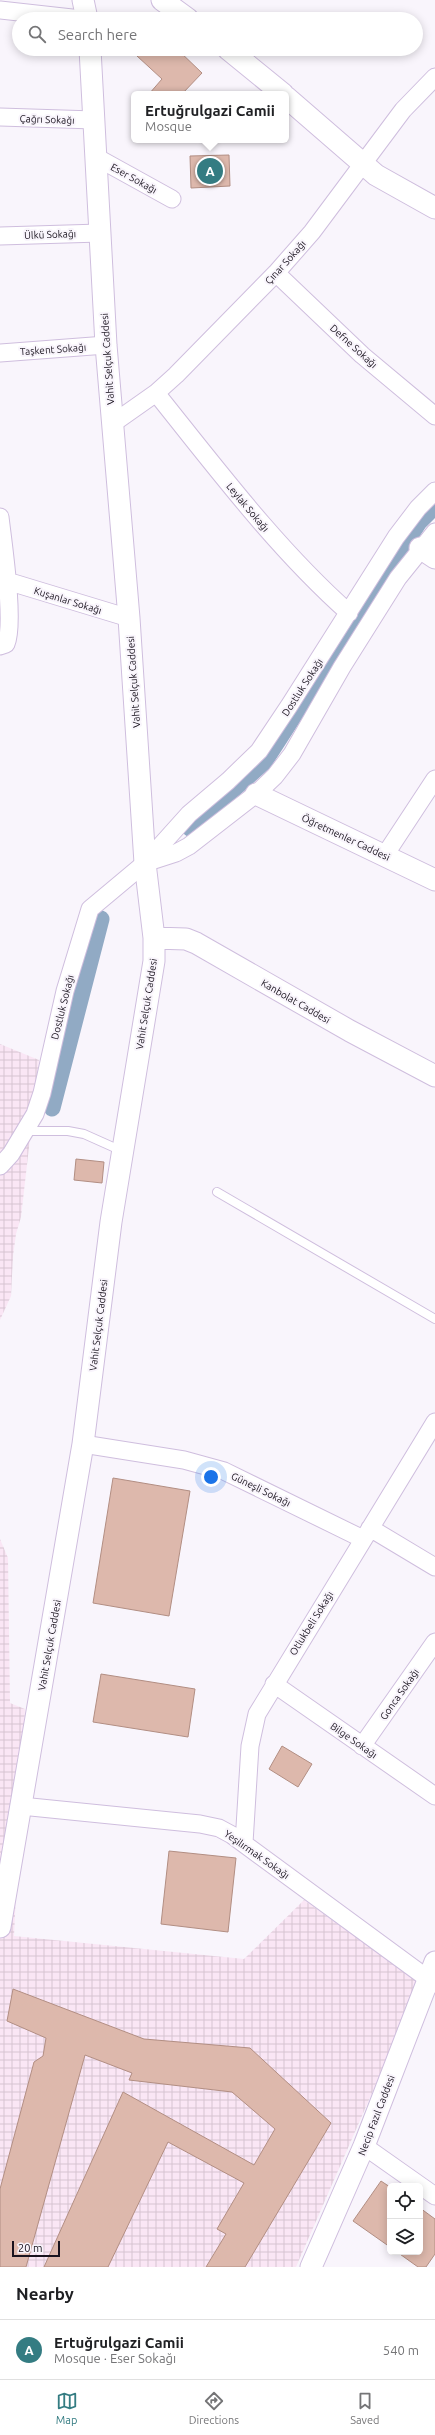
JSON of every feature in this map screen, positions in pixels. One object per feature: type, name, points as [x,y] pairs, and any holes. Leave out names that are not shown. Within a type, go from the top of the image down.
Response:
[{"type":"street","points":[[83,0],[86,12]]},
{"type":"street","points":[[89,12],[92,0]]},
{"type":"street","points":[[162,0],[178,12]]},
{"type":"street","points":[[0,10],[18,12]]},
{"type":"street","name":"Vahit Selçuk Caddesi","points":[[0,1927],[83,1444],[123,1151],[154,961],[154,938],[145,863],[129,618],[106,345],[90,56]]},
{"type":"street","points":[[237,56],[279,91]]},
{"type":"street","name":"Çınar Sokağı","points":[[112,424],[156,393],[276,273],[312,232],[403,110],[435,77]]},
{"type":"street","points":[[289,99],[363,165],[406,193],[435,208]]},
{"type":"street","name":"Çağrı Sokağı","points":[[0,117],[94,120]]},
{"type":"street","name":"Eser Sokağı","points":[[96,157],[172,199]]},
{"type":"street","name":"Ülkü Sokağı","points":[[0,236],[100,233]]},
{"type":"street","name":"Defne Sokağı","points":[[276,273],[362,355],[435,416]]},
{"type":"street","name":"Taşkent Sokağı","points":[[0,353],[106,345]]},
{"type":"street","name":"Leylak Sokağı","points":[[156,393],[282,546],[313,581],[349,613]]},
{"type":"street","name":"Dostluk Sokağı","points":[[0,1166],[11,1154],[35,1114],[42,1093],[65,991],[90,909],[145,863],[189,814],[228,781],[258,751],[349,613],[396,537],[418,508],[435,491]]},
{"type":"street","points":[[0,517],[7,582],[9,637],[6,644],[0,646]]},
{"type":"street","name":"Dostluk Sokağı","points":[[145,863],[176,853],[189,846],[256,794],[275,776],[292,754],[346,660],[398,578],[428,553],[435,532]]},
{"type":"street","name":"Kuşanlar Sokağı","points":[[7,582],[129,618]]},
{"type":"street","points":[[385,855],[435,779]]},
{"type":"street","name":"Öğretmenler Caddesi","points":[[256,794],[435,880]]},
{"type":"street","name":"Kanbolat Caddesi","points":[[154,938],[186,939],[196,943],[350,1031],[435,1076]]},
{"type":"street","name":"Otlukbeli Sokağı","points":[[244,1843],[252,1734],[257,1714],[435,1422]]},
{"type":"street","name":"Güneşli Sokağı","points":[[83,1444],[184,1460],[224,1471],[366,1533],[435,1567]]},
{"type":"street","name":"Gonca Sokağı","points":[[362,1746],[435,1642]]},
{"type":"street","name":"Bilge Sokağı","points":[[274,1684],[435,1796]]},
{"type":"street","name":"Yeşilırmak Sokağı","points":[[21,1806],[200,1824],[219,1828],[244,1843],[433,1975]]},
{"type":"street","name":"Necip Fazıl Caddesi","points":[[311,2267],[364,2146],[433,1975]]},
{"type":"street","points":[[364,2146],[435,2196]]},
{"type":"lane","points":[[25,1131],[68,1131],[84,1134],[123,1151]]},
{"type":"lane","points":[[217,1192],[435,1319]]},
{"type":"shaded area","points":[[0,1044],[39,1060],[21,1217],[16,1234],[13,1256],[11,1296],[0,1320]]},
{"type":"shaded area","points":[[0,1539],[8,1558],[10,1703],[25,1709],[14,1936],[244,1959],[304,1900],[420,1983],[296,2267],[0,2267]]},
{"type":"building","points":[[137,56],[184,56],[202,73],[185,91],[152,91],[162,79]]},
{"type":"building","points":[[229,155],[230,186],[191,188],[190,156]]},
{"type":"building","points":[[76,1159],[104,1162],[102,1183],[74,1180]]},
{"type":"building","points":[[113,1478],[190,1491],[169,1616],[93,1603]]},
{"type":"building","points":[[101,1674],[195,1689],[188,1737],[93,1722]]},
{"type":"building","points":[[282,1746],[312,1764],[298,1787],[269,1769]]},
{"type":"building","points":[[169,1851],[236,1858],[228,1932],[161,1924]]},
{"type":"building","points":[[13,1989],[144,2039],[250,2048],[331,2123],[245,2267],[206,2267],[226,2234],[217,2229],[244,2183],[168,2142],[108,2267],[44,2267],[123,2092],[254,2165],[275,2129],[232,2092],[129,2080],[132,2073],[85,2055],[26,2267],[0,2267],[0,2189],[34,2062],[43,2056],[46,2038],[7,2021]]},
{"type":"building","points":[[381,2181],[387,2185],[387,2245],[353,2221]]},
{"type":"building","points":[[423,2210],[435,2219],[435,2254],[426,2267],[418,2267],[401,2255],[423,2255]]},
{"type":"waterway","points":[[190,828],[264,762],[419,522],[435,506]]},
{"type":"waterway","points":[[52,1108],[101,919]]},
{"type":"place","name":"Ertuğrulgazi Camii","points":[[210,171]]}]
